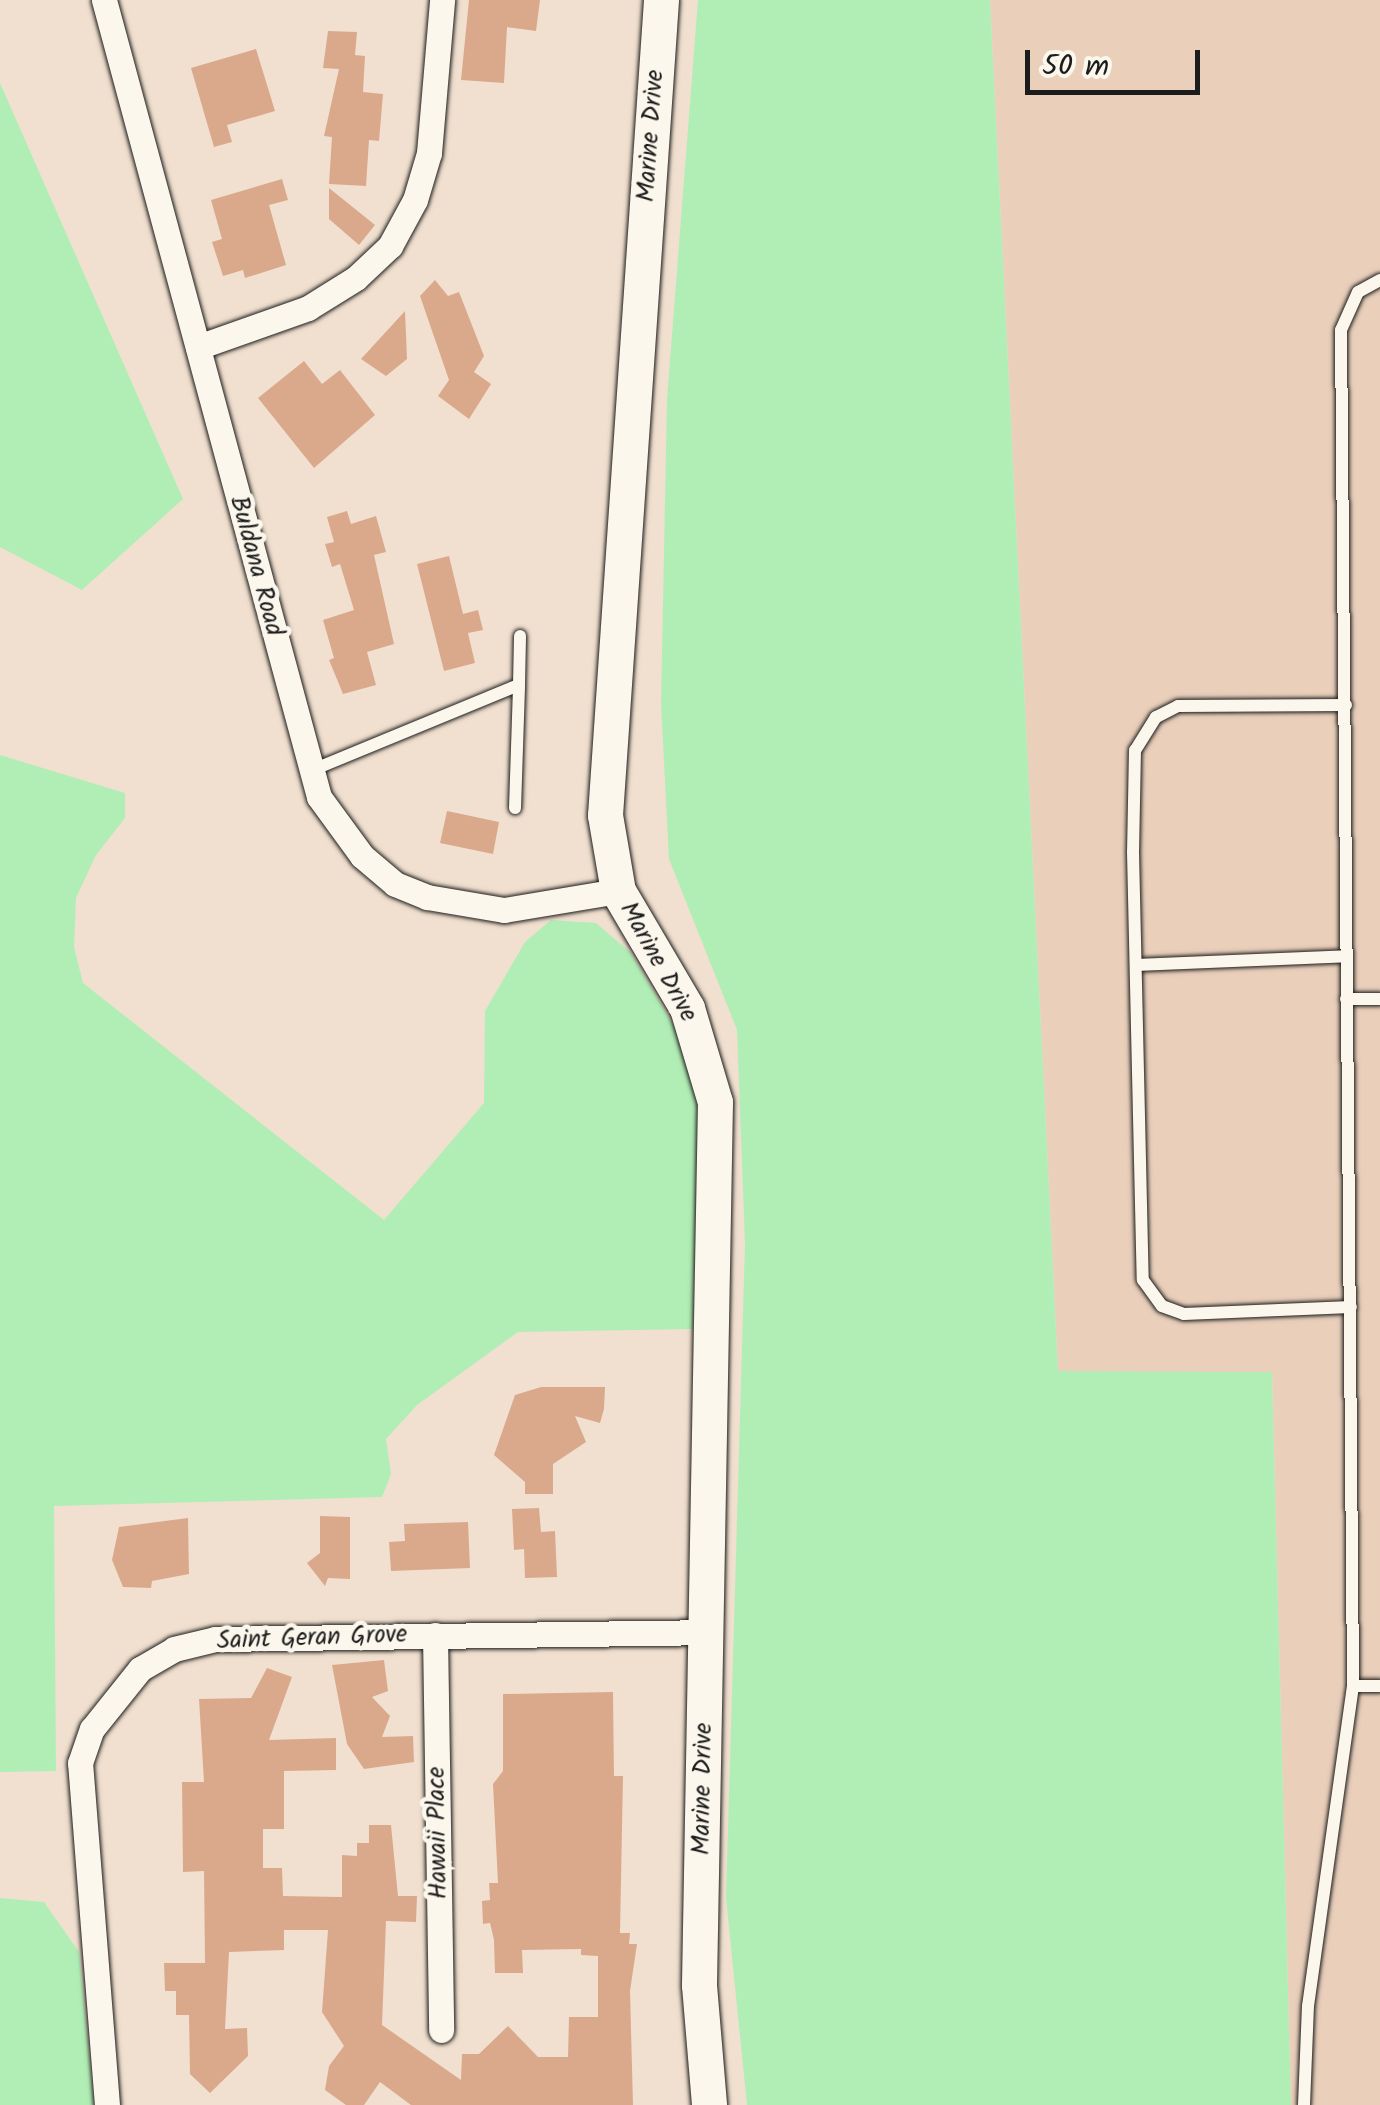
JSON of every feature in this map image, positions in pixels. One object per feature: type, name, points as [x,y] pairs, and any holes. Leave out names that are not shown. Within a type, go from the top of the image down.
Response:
[{"type":"street","name":"Buldana Road","points":[[104,0],[310,771],[335,824],[362,856],[395,884],[428,897],[504,910],[618,891]]},
{"type":"street","points":[[198,347],[308,308],[356,278],[390,246],[416,200],[429,153],[442,0]]},
{"type":"street","name":"Marine Drive","points":[[660,0],[606,755],[606,834],[618,891],[687,1008],[715,1102],[699,1984],[709,2105]]},
{"type":"street","name":"Saint Geran Grove","points":[[108,2105],[80,1763],[110,1702],[140,1669],[174,1649],[214,1638],[706,1632]]},
{"type":"street","name":"Hawaii Place","points":[[435,1636],[441,2030]]},
{"type":"lane","points":[[1304,2105],[1308,2006],[1353,1686],[1341,330],[1358,292],[1380,280]]},
{"type":"lane","points":[[515,808],[520,636]]},
{"type":"lane","points":[[310,771],[518,685]]},
{"type":"lane","points":[[1346,705],[1178,706],[1156,717],[1135,750],[1138,1235],[1142,1280],[1152,1296],[1184,1314],[1352,1307]]},
{"type":"lane","points":[[1136,965],[1347,956]]},
{"type":"lane","points":[[1346,999],[1380,999]]},
{"type":"lane","points":[[1353,1686],[1380,1686]]},
{"type":"shaded area","points":[[990,0],[1380,0],[1380,2105],[1291,2105],[1272,1372],[1058,1372]]},
{"type":"green space","points":[[698,0],[990,0],[1058,1371],[1272,1372],[1291,2105],[747,2105],[726,1898],[745,1244],[737,1030],[669,859],[661,704],[667,399]]},
{"type":"green space","points":[[0,83],[183,499],[82,590],[0,547]]},
{"type":"green space","points":[[0,755],[125,793],[125,818],[96,855],[76,898],[74,947],[83,983],[384,1220],[484,1103],[485,1011],[525,942],[551,920],[596,923],[630,952],[689,1051],[700,1122],[693,1329],[518,1332],[417,1405],[386,1439],[391,1474],[382,1497],[54,1506],[56,1771],[0,1772]]},
{"type":"green space","points":[[0,1898],[44,1902],[79,1952],[94,2105],[0,2105]]},
{"type":"building","points":[[469,0],[540,0],[536,31],[507,27],[504,83],[461,80]]},
{"type":"building","points":[[328,31],[357,32],[355,55],[365,56],[363,92],[383,94],[379,141],[369,140],[366,186],[329,184],[332,137],[324,136],[339,69],[323,68]]},
{"type":"building","points":[[256,49],[275,111],[227,125],[232,142],[214,147],[191,68]]},
{"type":"building","points":[[282,179],[288,200],[269,205],[286,265],[245,278],[243,270],[223,276],[212,242],[222,239],[211,200]]},
{"type":"building","points":[[329,188],[375,225],[359,245],[329,219]]},
{"type":"building","points":[[435,280],[448,296],[459,292],[484,356],[474,372],[491,384],[469,419],[438,396],[449,380],[420,296]]},
{"type":"building","points":[[405,311],[407,359],[386,376],[361,359]]},
{"type":"building","points":[[304,361],[322,384],[340,370],[375,415],[314,468],[258,398]]},
{"type":"building","points":[[347,511],[351,524],[376,516],[386,552],[374,555],[394,644],[367,652],[376,685],[343,694],[329,660],[334,658],[323,620],[354,610],[340,564],[332,567],[325,544],[334,542],[327,517]]},
{"type":"building","points":[[449,556],[463,614],[478,610],[483,630],[468,633],[475,663],[444,671],[417,564]]},
{"type":"building","points":[[447,811],[499,822],[493,854],[440,843]]},
{"type":"building","points":[[541,1387],[605,1387],[604,1409],[600,1423],[575,1416],[586,1442],[553,1464],[553,1494],[525,1494],[525,1482],[494,1455],[515,1395]]},
{"type":"building","points":[[539,1508],[541,1532],[555,1531],[557,1577],[525,1578],[524,1549],[514,1550],[512,1509]]},
{"type":"building","points":[[320,1516],[350,1517],[350,1579],[328,1578],[325,1586],[307,1563],[320,1553]]},
{"type":"building","points":[[188,1518],[189,1574],[152,1581],[151,1588],[123,1587],[112,1560],[119,1527]]},
{"type":"building","points":[[468,1522],[470,1568],[391,1571],[389,1542],[405,1541],[404,1524]]},
{"type":"building","points":[[384,1660],[388,1691],[372,1697],[390,1716],[382,1737],[413,1736],[414,1762],[364,1769],[347,1744],[332,1665]]},
{"type":"building","points":[[267,1668],[292,1677],[269,1740],[336,1738],[336,1770],[284,1771],[284,1829],[263,1829],[263,1868],[282,1868],[283,1896],[342,1897],[342,1855],[357,1856],[357,1843],[369,1843],[369,1825],[391,1825],[398,1896],[417,1896],[416,1922],[386,1921],[382,2025],[461,2080],[462,2054],[479,2054],[508,2026],[538,2057],[568,2057],[569,2017],[598,2017],[598,1956],[581,1955],[581,1949],[522,1950],[523,1973],[495,1973],[494,1940],[490,1923],[483,1924],[482,1901],[490,1900],[489,1883],[498,1883],[493,1784],[503,1771],[503,1694],[613,1692],[614,1776],[623,1776],[620,1933],[630,1933],[629,1944],[637,1944],[630,1991],[633,2105],[411,2105],[380,2082],[364,2105],[346,2105],[325,2090],[329,2066],[344,2046],[322,2012],[328,1930],[284,1930],[284,1950],[229,1952],[225,2029],[247,2028],[248,2056],[210,2093],[190,2074],[189,2015],[176,2015],[176,1991],[165,1991],[164,1963],[205,1963],[204,1871],[183,1872],[182,1782],[204,1782],[199,1699],[251,1698]]}]
